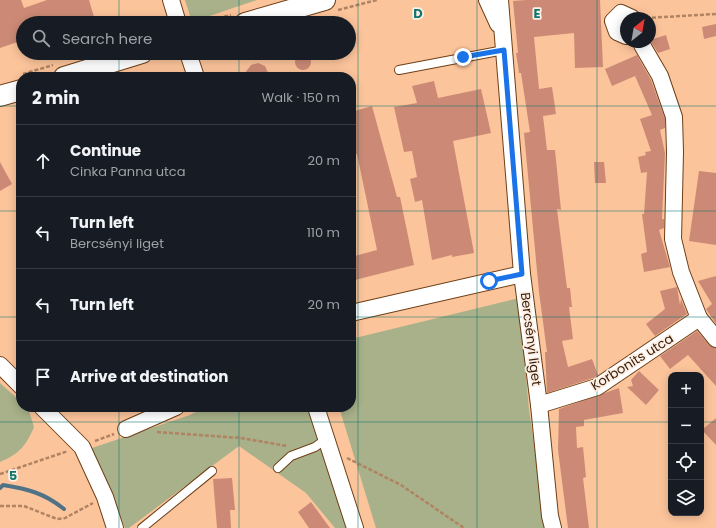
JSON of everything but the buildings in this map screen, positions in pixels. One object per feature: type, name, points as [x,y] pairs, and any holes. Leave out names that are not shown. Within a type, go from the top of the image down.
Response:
[{"type":"street","points":[[171,0],[176,16]]},
{"type":"street","points":[[269,16],[325,0]]},
{"type":"street","name":"Bercsényi liget","points":[[487,0],[501,31]]},
{"type":"street","name":"Bercsényi liget","points":[[500,0],[501,31],[504,50],[522,274],[539,406],[550,516],[553,528]]},
{"type":"street","points":[[620,14],[613,22],[617,32],[620,33]]},
{"type":"street","points":[[643,48],[660,76],[674,117],[675,152],[673,239],[682,272],[699,318],[716,339]]},
{"type":"street","points":[[61,70],[109,60]]},
{"type":"street","points":[[190,60],[194,72]]},
{"type":"street","points":[[0,96],[16,86]]},
{"type":"street","points":[[356,312],[522,274]]},
{"type":"street","name":"Korbonits utca","points":[[539,406],[597,387],[699,318]]},
{"type":"street","points":[[0,365],[16,381]]},
{"type":"street","points":[[47,412],[82,447],[105,496],[115,528]]},
{"type":"street","points":[[126,429],[165,412]]},
{"type":"street","points":[[318,412],[355,528]]},
{"type":"lane","points":[[399,70],[504,50]]},
{"type":"lane","points":[[278,468],[291,456],[328,444]]},
{"type":"lane","points":[[142,528],[212,472]]},
{"type":"path","points":[[656,17],[716,14]]},
{"type":"path","points":[[0,474],[82,447],[126,429],[241,438],[306,450]]},
{"type":"path","points":[[328,444],[401,485],[464,528]]},
{"type":"path","points":[[0,506],[24,506],[57,519],[65,518],[105,496]]},
{"type":"green space","points":[[185,0],[257,0],[210,16],[190,16]]},
{"type":"green space","points":[[519,298],[529,410],[547,528],[376,528],[341,412],[356,412],[356,338]]},
{"type":"green space","points":[[0,383],[16,397],[16,412],[29,412],[34,427],[21,449],[12,456],[0,462]]},
{"type":"green space","points":[[196,412],[313,412],[349,528],[335,528],[306,493],[239,446],[129,528],[125,528],[103,474],[89,449]]},
{"type":"waterway","points":[[0,488],[3,485],[35,492],[50,499],[64,509]]},
{"type":"route","points":[[463,57],[504,50],[522,274],[489,281]]}]
